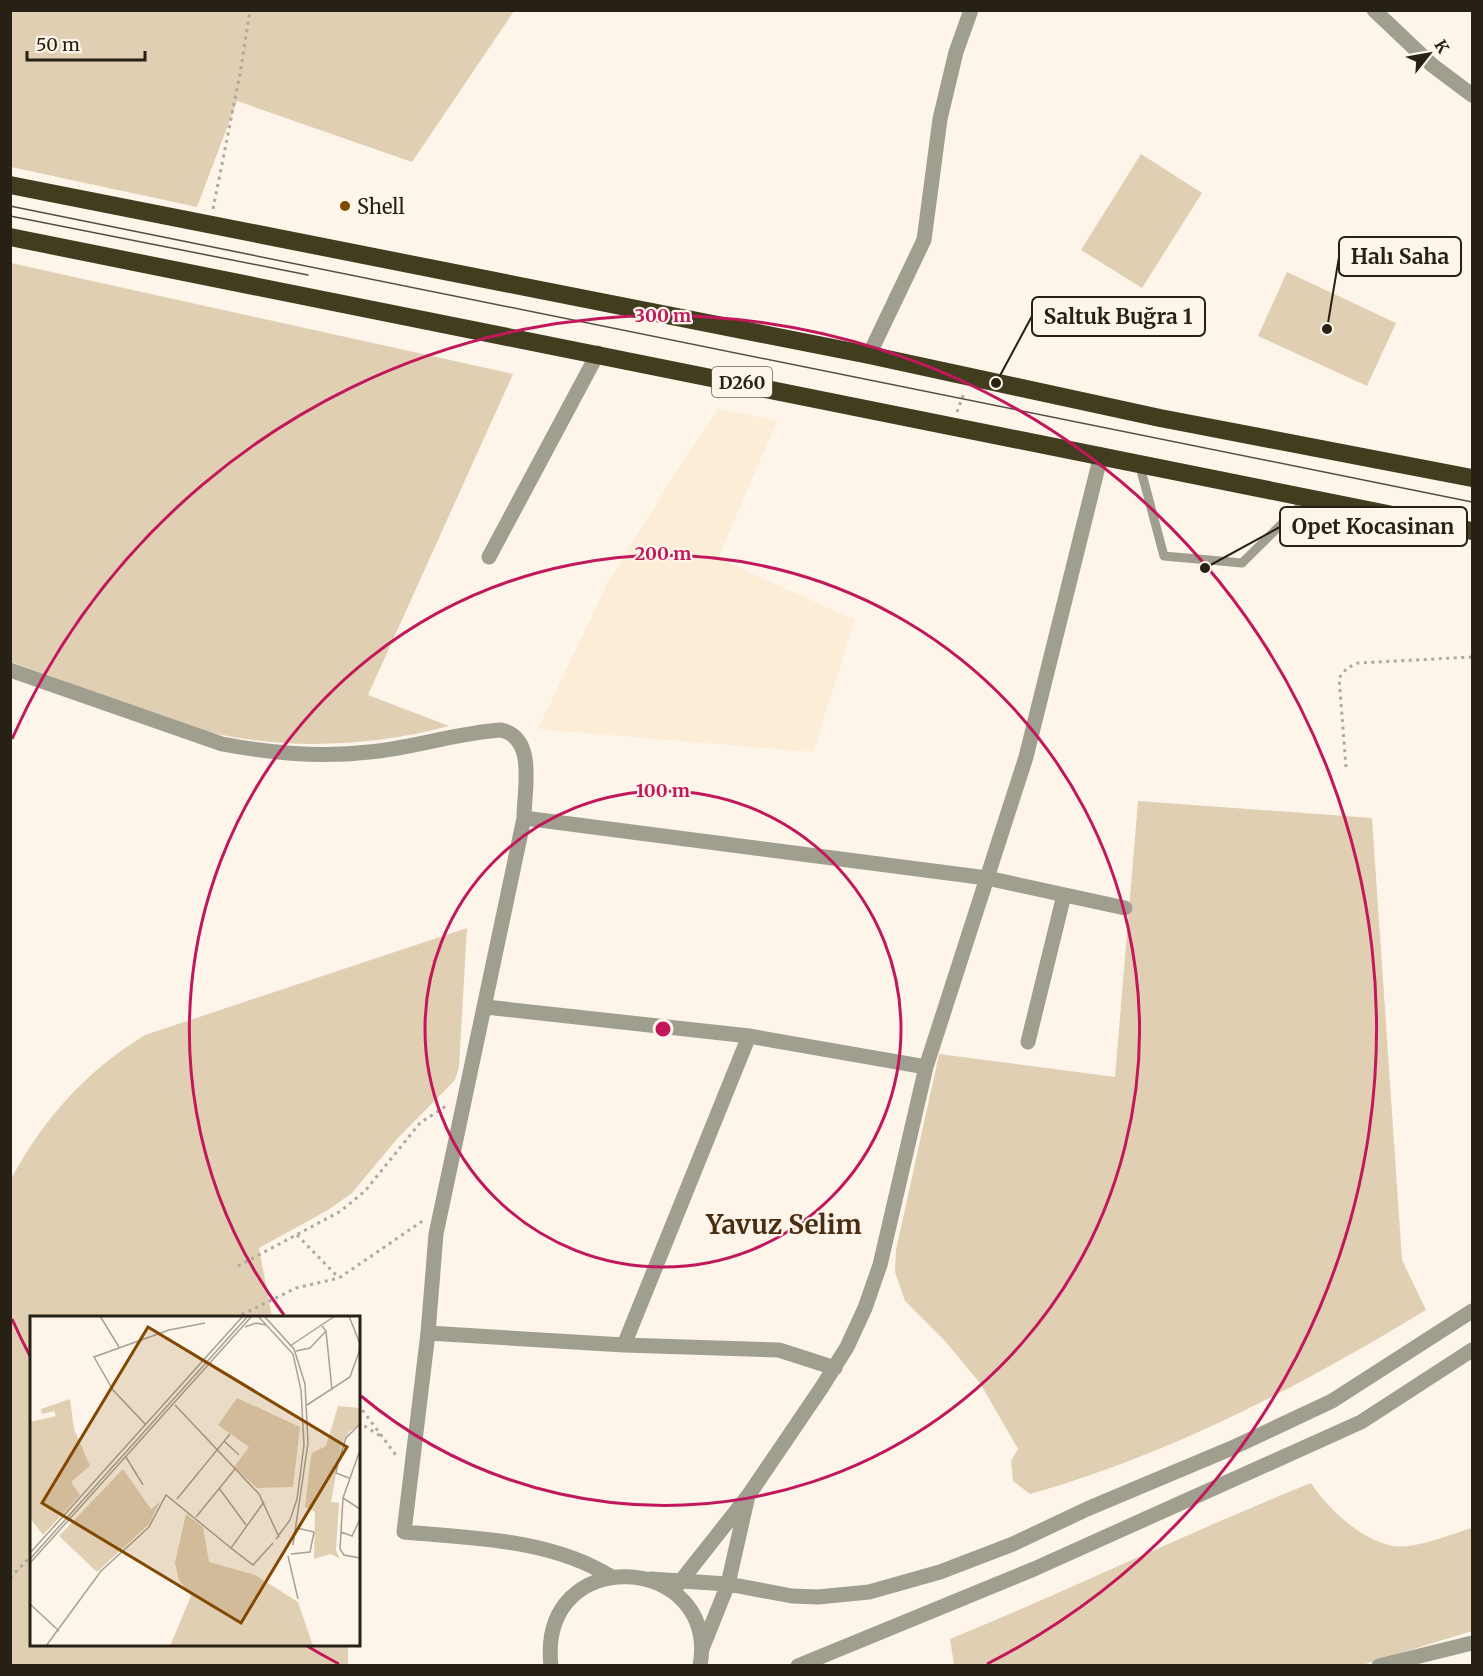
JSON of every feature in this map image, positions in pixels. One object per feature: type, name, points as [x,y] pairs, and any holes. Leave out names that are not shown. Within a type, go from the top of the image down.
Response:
[{"type":"highway","points":[[10,185],[869,355],[1160,418],[1473,478]]},
{"type":"highway","name":"D260","points":[[10,237],[953,424],[1473,531]]},
{"type":"street","points":[[869,355],[924,240],[940,119],[956,52],[971,10]]},
{"type":"street","points":[[1374,10],[1432,65],[1473,95]]},
{"type":"street","points":[[489,557],[598,353]]},
{"type":"street","points":[[677,1586],[748,1496],[835,1368],[865,1308],[880,1265],[926,1067],[1026,757],[1101,455]]},
{"type":"street","points":[[10,670],[222,744],[259,751],[369,753],[493,730],[509,732],[520,741],[525,753],[524,818],[486,1007],[436,1234],[428,1333],[404,1532],[499,1540],[586,1562],[610,1576]]},
{"type":"street","points":[[524,818],[987,878],[1125,908]]},
{"type":"street","points":[[1028,1042],[1064,895]]},
{"type":"street","points":[[486,1007],[749,1036],[926,1067]]},
{"type":"street","points":[[624,1345],[749,1036]]},
{"type":"street","points":[[551,1665],[550,1640],[558,1615],[580,1590],[610,1576],[623,1575],[650,1579],[677,1586],[728,1584],[792,1596],[843,1595],[887,1587],[974,1560],[1232,1448],[1332,1401],[1473,1311]]},
{"type":"street","points":[[428,1333],[624,1345],[778,1350],[835,1368]]},
{"type":"street","points":[[798,1665],[1034,1569],[1361,1422],[1473,1350]]},
{"type":"street","points":[[700,1665],[702,1649],[728,1584],[748,1496]]},
{"type":"street","points":[[677,1586],[694,1617],[702,1649]]},
{"type":"street","points":[[1379,1665],[1473,1643]]},
{"type":"lane","points":[[1138,462],[1164,556],[1242,563],[1308,498]]},
{"type":"path","points":[[210,225],[240,74],[250,10]]},
{"type":"path","points":[[953,424],[969,377]]},
{"type":"path","points":[[1346,767],[1339,678],[1347,668],[1358,663],[1473,657]]},
{"type":"path","points":[[237,1266],[327,1220],[354,1201],[420,1123],[468,1091]]},
{"type":"path","points":[[238,1316],[296,1288],[339,1278],[442,1208]]},
{"type":"path","points":[[297,1235],[339,1278]]},
{"type":"path","points":[[360,1407],[411,1476]]},
{"type":"path","points":[[360,1423],[386,1440]]},
{"type":"path","points":[[10,1578],[30,1557]]},
{"type":"shaded area","points":[[11,10],[514,11],[412,162],[237,101],[197,207],[11,167]]},
{"type":"shaded area","points":[[1141,154],[1202,193],[1142,288],[1081,250]]},
{"type":"shaded area","points":[[11,263],[513,374],[368,695],[449,726],[417,734],[350,743],[281,743],[247,739],[182,725],[11,662]]},
{"type":"shaded area","points":[[1287,272],[1396,323],[1367,386],[1258,336]]},
{"type":"shaded area","points":[[719,409],[777,421],[718,558],[855,620],[813,752],[538,729],[608,582],[681,464]]},
{"type":"shaded area","points":[[1138,801],[1372,818],[1402,1260],[1426,1310],[1331,1365],[1234,1416],[1134,1459],[1030,1494],[1013,1481],[1011,1461],[1018,1449],[980,1383],[945,1341],[905,1301],[895,1272],[896,1250],[939,1054],[1115,1077]]},
{"type":"shaded area","points":[[467,928],[459,1067],[455,1080],[397,1139],[352,1193],[328,1210],[259,1248],[272,1316],[30,1316],[30,1646],[348,1646],[348,1665],[11,1665],[10,1181],[37,1137],[68,1098],[104,1064],[145,1035]]},
{"type":"shaded area","points":[[1311,1483],[1340,1517],[1381,1543],[1409,1546],[1472,1528],[1472,1631],[1362,1665],[954,1665],[950,1639]]},
{"type":"tram line","points":[[10,206],[1472,502]]},
{"type":"tram line","points":[[10,216],[308,275]]},
{"type":"place","name":"Shell","points":[[345,206]]},
{"type":"place","name":"Halı Saha","points":[[1327,329]]},
{"type":"place","name":"Saltuk Buğra 1","points":[[996,383]]},
{"type":"place","name":"Opet Kocasinan","points":[[1205,568]]},
{"type":"district","name":"Yavuz Selim","points":[[784,1224]]}]
